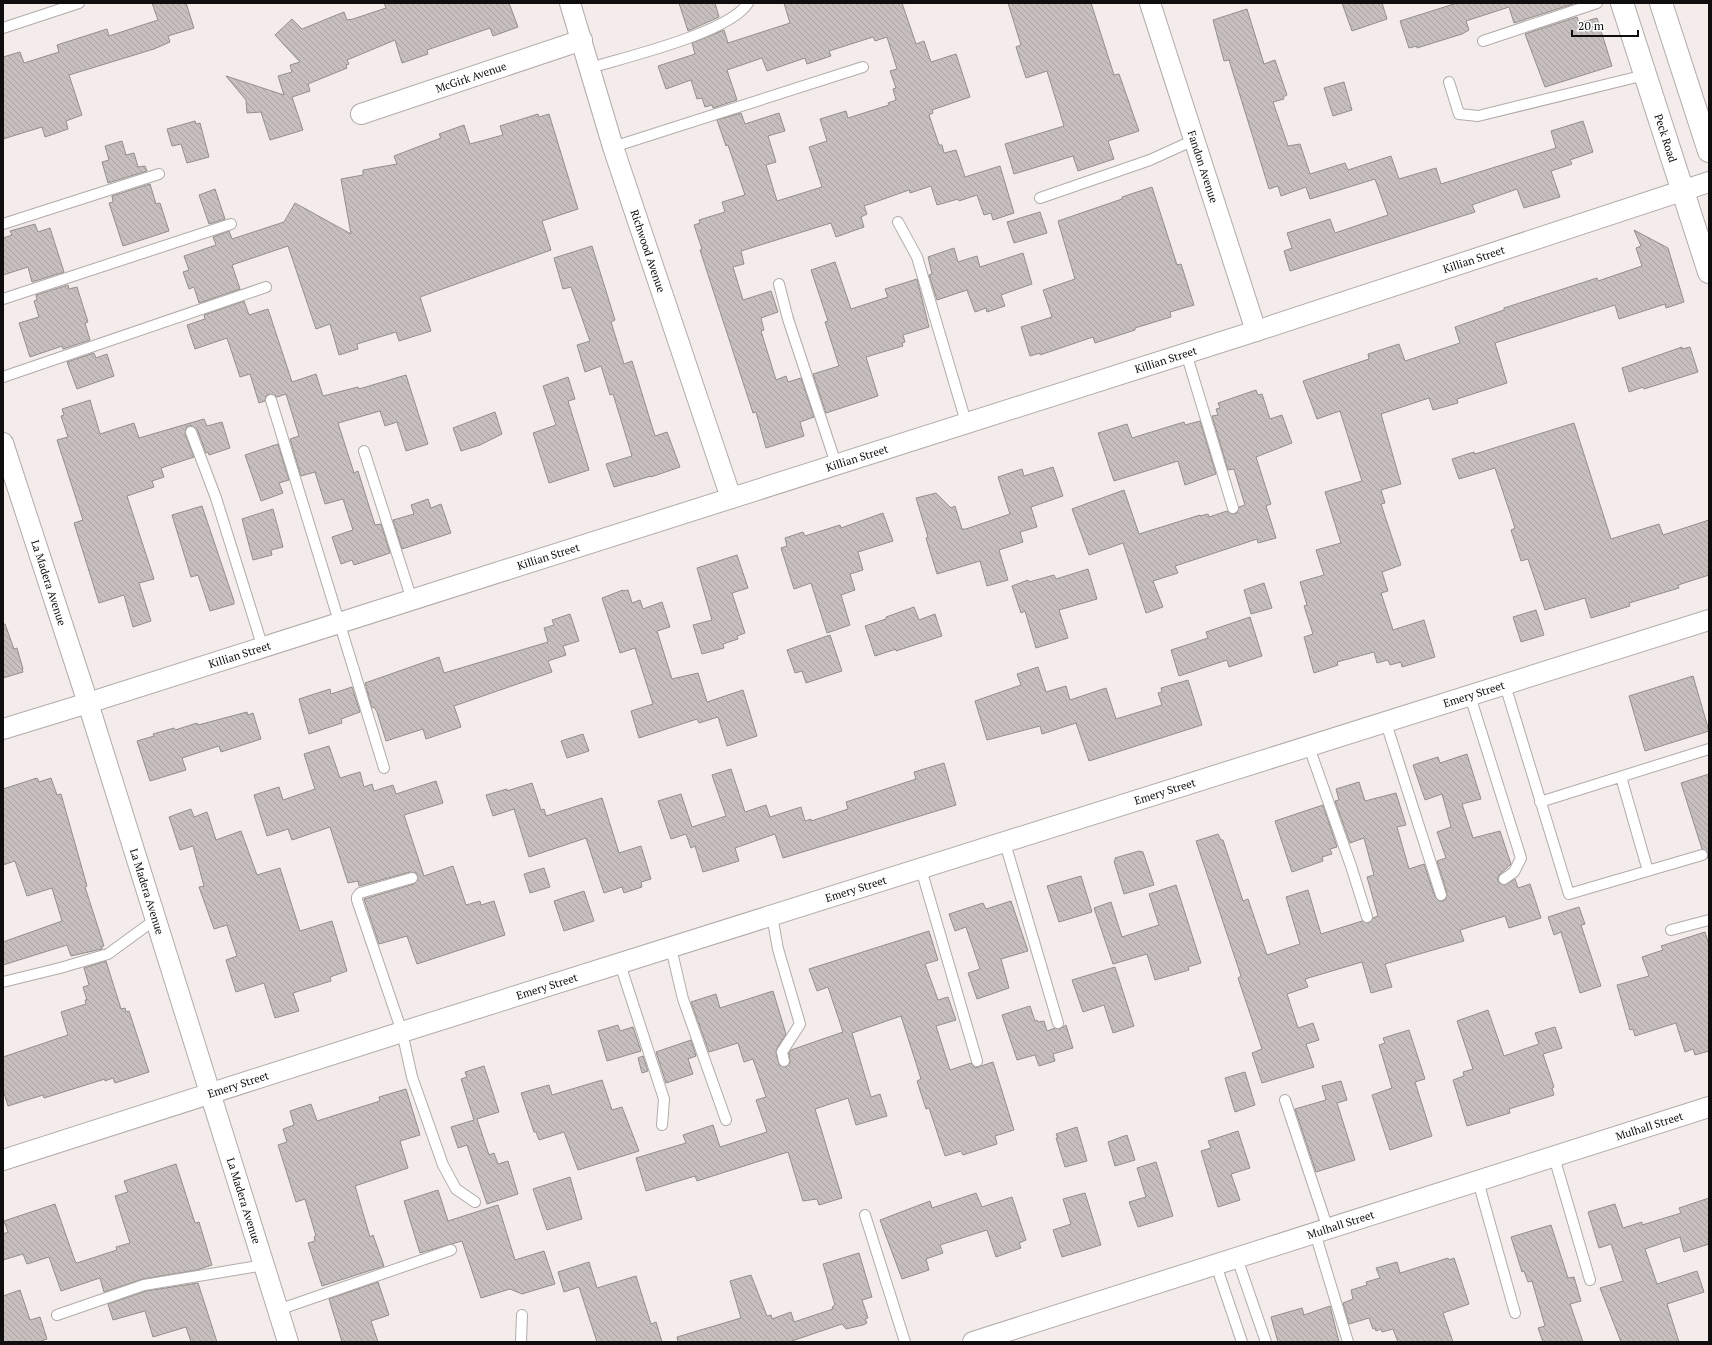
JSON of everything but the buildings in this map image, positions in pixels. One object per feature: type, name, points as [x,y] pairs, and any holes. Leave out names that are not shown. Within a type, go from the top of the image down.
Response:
[{"type":"main road","name":"Peck Road","points":[[1622,3],[1709,272]]},
{"type":"main road","points":[[1661,3],[1709,151]]},
{"type":"street","name":"Richwood Avenue","points":[[570,3],[613,147],[731,498]]},
{"type":"street","name":"Fandon Avenue","points":[[1150,3],[1256,330]]},
{"type":"street","name":"McGirk Avenue","points":[[361,114],[582,40]]},
{"type":"street","name":"Killian Street","points":[[3,729],[88,704],[966,422],[1186,353],[1709,182]]},
{"type":"street","name":"La Madera Avenue","points":[[3,443],[88,704],[288,1342]]},
{"type":"street","name":"Emery Street","points":[[3,1160],[402,1032],[1709,620]]},
{"type":"street","name":"Mulhall Street","points":[[973,1342],[1709,1107]]},
{"type":"lane","points":[[3,28],[79,3]]},
{"type":"lane","points":[[590,68],[671,45],[704,32],[742,12],[748,3]]},
{"type":"lane","points":[[1483,41],[1597,3]]},
{"type":"lane","points":[[613,147],[863,67]]},
{"type":"lane","points":[[1449,82],[1459,114],[1478,116],[1645,75]]},
{"type":"lane","points":[[1040,198],[1150,160],[1194,140]]},
{"type":"lane","points":[[3,224],[159,174]]},
{"type":"lane","points":[[898,222],[917,257],[966,422]]},
{"type":"lane","points":[[3,299],[231,224]]},
{"type":"lane","points":[[779,284],[795,340],[836,464]]},
{"type":"lane","points":[[3,377],[266,287]]},
{"type":"lane","points":[[1186,353],[1233,508]]},
{"type":"lane","points":[[271,400],[384,768]]},
{"type":"lane","points":[[191,432],[216,498],[263,648]]},
{"type":"lane","points":[[364,451],[412,600]]},
{"type":"lane","points":[[1505,685],[1569,894],[1702,855]]},
{"type":"lane","points":[[1470,696],[1521,858],[1514,872],[1504,879]]},
{"type":"lane","points":[[1386,723],[1441,895]]},
{"type":"lane","points":[[1309,747],[1351,866],[1367,917]]},
{"type":"lane","points":[[1540,802],[1709,749]]},
{"type":"lane","points":[[1621,777],[1648,871]]},
{"type":"lane","points":[[1005,843],[1058,1024]]},
{"type":"lane","points":[[922,869],[977,1061]]},
{"type":"lane","points":[[412,878],[360,893],[357,897],[402,1032],[412,1077],[446,1171],[456,1189],[475,1202]]},
{"type":"lane","points":[[772,916],[778,949],[800,1024],[782,1052],[784,1061]]},
{"type":"lane","points":[[3,982],[108,954],[156,919]]},
{"type":"lane","points":[[1671,930],[1709,920]]},
{"type":"lane","points":[[671,948],[683,999],[726,1120]]},
{"type":"lane","points":[[620,964],[664,1099],[662,1125]]},
{"type":"lane","points":[[1285,1100],[1322,1231],[1348,1342]]},
{"type":"lane","points":[[1554,1157],[1590,1280]]},
{"type":"lane","points":[[1478,1181],[1515,1313]]},
{"type":"lane","points":[[865,1215],[905,1342]]},
{"type":"lane","points":[[278,1310],[451,1250]]},
{"type":"lane","points":[[1237,1258],[1266,1342]]},
{"type":"lane","points":[[1216,1264],[1242,1342]]},
{"type":"lane","points":[[57,1315],[144,1285],[264,1265]]},
{"type":"lane","points":[[521,1342],[522,1315]]}]
